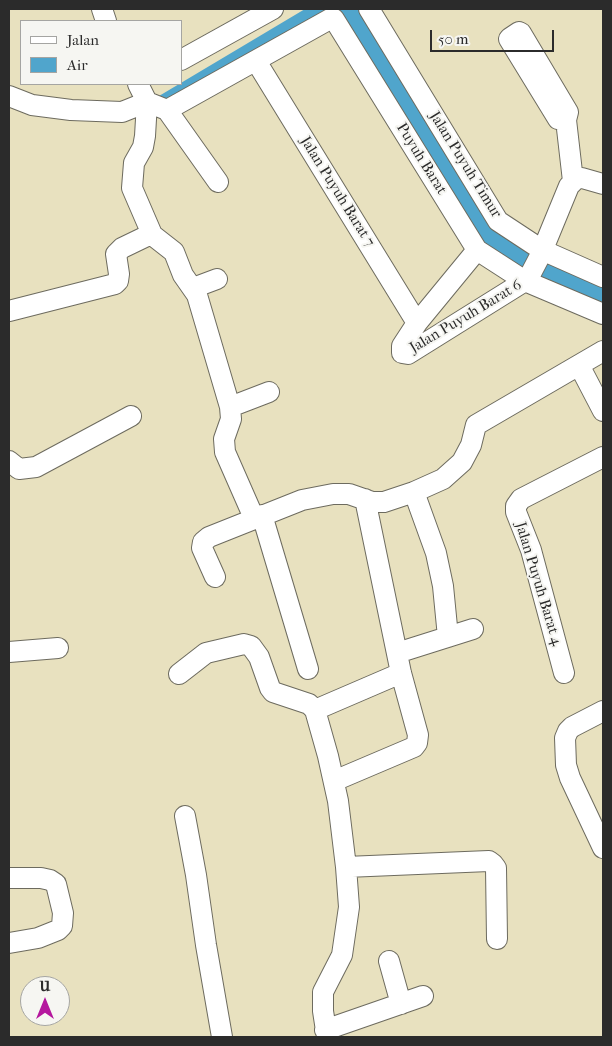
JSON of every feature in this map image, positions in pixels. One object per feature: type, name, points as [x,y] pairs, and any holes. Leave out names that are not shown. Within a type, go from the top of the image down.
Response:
[{"type":"street","points":[[182,59],[273,9]]},
{"type":"street","name":"Jalan Puyuh Timur","points":[[369,9],[498,221],[542,252],[603,277]]},
{"type":"street","name":"Puyuh Barat","points":[[256,60],[330,19],[334,19],[477,250],[527,279],[603,314]]},
{"type":"street","points":[[167,110],[256,60]]},
{"type":"street","name":"Jalan Puyuh Barat 7","points":[[256,60],[418,323]]},
{"type":"street","points":[[139,85],[147,102],[145,136],[143,146],[134,164],[132,188],[151,234],[174,252],[183,276],[198,295],[230,407],[231,419],[224,439],[225,452],[258,516],[308,669]]},
{"type":"street","points":[[9,96],[32,105],[71,110],[122,112],[147,102],[167,110],[218,182]]},
{"type":"street","points":[[566,120],[573,181]]},
{"type":"street","points":[[527,279],[542,252],[569,186],[577,178],[603,184]]},
{"type":"street","points":[[9,311],[115,284],[118,282],[115,257],[118,250],[151,234]]},
{"type":"street","points":[[418,323],[477,250]]},
{"type":"street","points":[[192,288],[217,279]]},
{"type":"street","name":"Jalan Puyuh Barat 6","points":[[418,323],[402,346],[402,353],[408,354],[527,279]]},
{"type":"street","points":[[215,577],[202,548],[203,542],[209,537],[302,500],[333,494],[349,494],[372,502],[384,502],[444,479],[462,462],[471,445],[476,425],[603,351]]},
{"type":"street","points":[[579,365],[603,411]]},
{"type":"street","points":[[230,407],[269,392]]},
{"type":"street","points":[[9,461],[19,468],[36,467],[131,416]]},
{"type":"street","name":"Jalan Puyuh Barat 4","points":[[564,672],[532,550],[516,512],[516,506],[521,499],[603,457]]},
{"type":"street","points":[[414,492],[436,553],[443,586],[448,637]]},
{"type":"street","points":[[334,781],[414,747],[418,735],[399,663],[365,499]]},
{"type":"street","points":[[315,710],[448,637],[473,629]]},
{"type":"street","points":[[178,674],[206,652],[244,644],[251,646],[259,657],[273,692],[309,704],[315,710],[338,801],[349,907],[342,955],[323,992],[326,1034],[423,996]]},
{"type":"street","points":[[9,652],[58,648]]},
{"type":"street","points":[[603,711],[572,727],[565,738],[566,765],[570,778],[596,816],[603,848]]},
{"type":"street","points":[[185,816],[222,1037]]},
{"type":"street","points":[[346,867],[489,861],[496,868],[497,939]]},
{"type":"street","points":[[9,878],[41,878],[50,880],[56,884],[63,913],[62,926],[58,930],[38,938],[9,943]]},
{"type":"street","points":[[389,960],[401,1004]]},
{"type":"water","points":[[305,9],[364,9],[494,225],[603,285],[603,307],[531,275],[483,248],[337,10],[166,110],[159,96],[177,85],[182,85],[182,82]]}]
